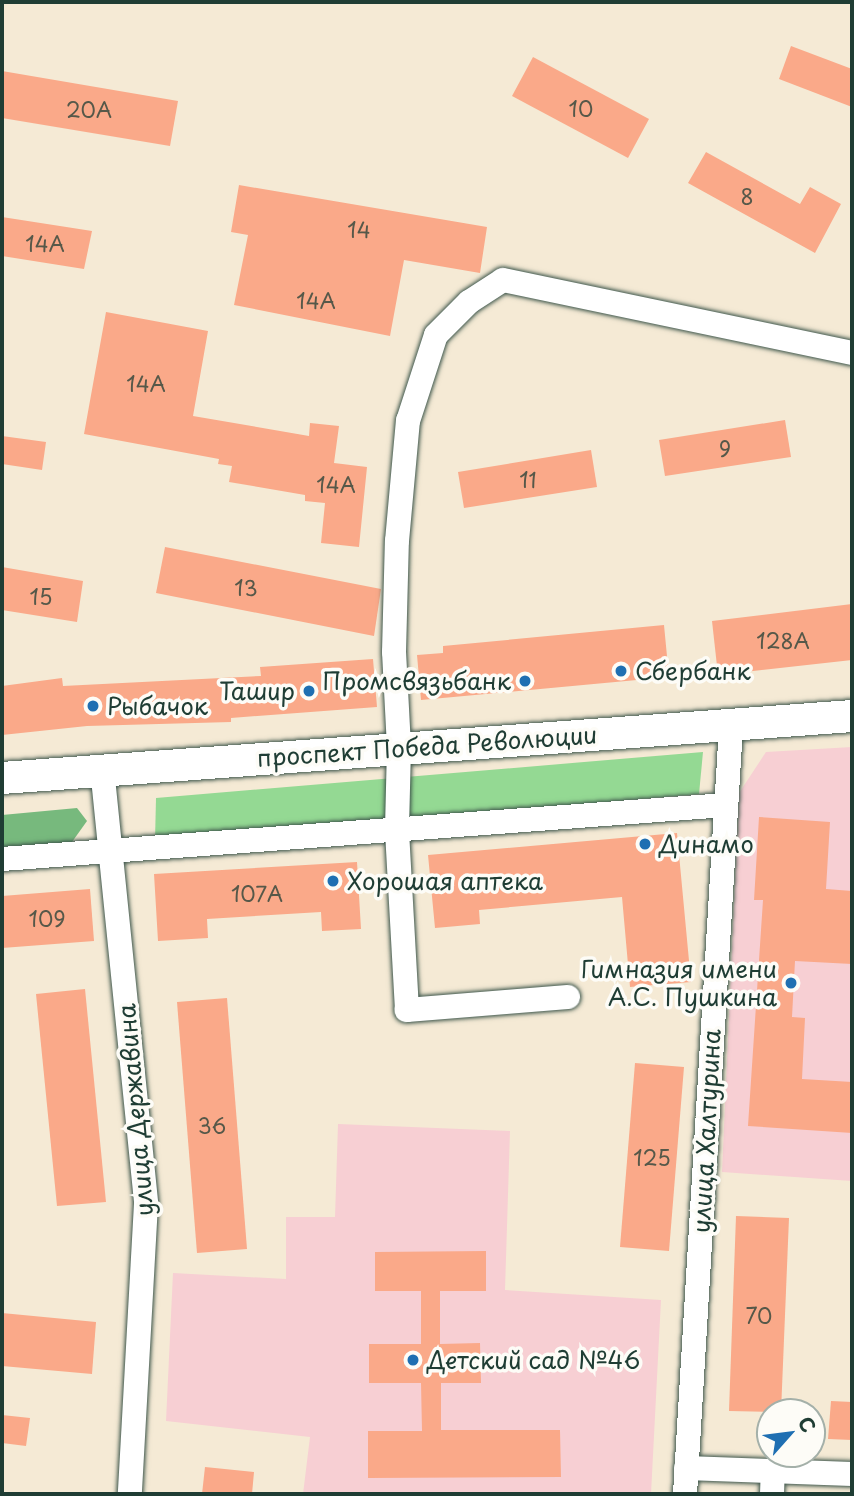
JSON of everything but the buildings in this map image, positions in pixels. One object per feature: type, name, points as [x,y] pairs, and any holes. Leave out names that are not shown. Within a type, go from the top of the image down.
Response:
[{"type":"main road","name":"проспект Победа Революции","points":[[2,778],[102,768],[852,716]]},
{"type":"street","points":[[568,997],[407,1010],[397,830],[399,747],[394,652],[397,541],[408,421],[436,335],[469,302],[503,279],[852,353]]},
{"type":"street","name":"улица Халтурина","points":[[685,1494],[731,726]]},
{"type":"street","name":"улица Державина","points":[[102,768],[146,1204],[130,1494]]},
{"type":"street","points":[[2,859],[726,805]]},
{"type":"street","points":[[686,1468],[773,1483],[852,1474]]},
{"type":"shaded area","name":"Гимназия имени А.С. Пушкина","points":[[852,747],[852,1181],[722,1172],[739,793],[766,752]]},
{"type":"shaded area","name":"Детский сад №46","points":[[338,1124],[510,1131],[505,1290],[661,1300],[651,1494],[303,1494],[310,1437],[166,1421],[173,1273],[286,1279],[286,1217],[335,1217]]},
{"type":"green space","points":[[703,752],[699,794],[155,841],[156,798]]},
{"type":"green space","points":[[77,808],[87,821],[72,842],[2,847],[2,815]]},
{"type":"place","name":"Сбербанк","points":[[621,671]]},
{"type":"place","name":"Промсвязьбанк","points":[[525,681]]},
{"type":"place","name":"Ташир","points":[[309,691]]},
{"type":"place","name":"Рыбачок","points":[[93,706]]},
{"type":"place","name":"Динамо","points":[[645,844]]},
{"type":"place","name":"Хорошая аптека","points":[[333,881]]},
{"type":"place","name":"Гимназия имени А.С. Пушкина","points":[[791,983]]},
{"type":"place","name":"Детский сад №46","points":[[413,1360]]}]
